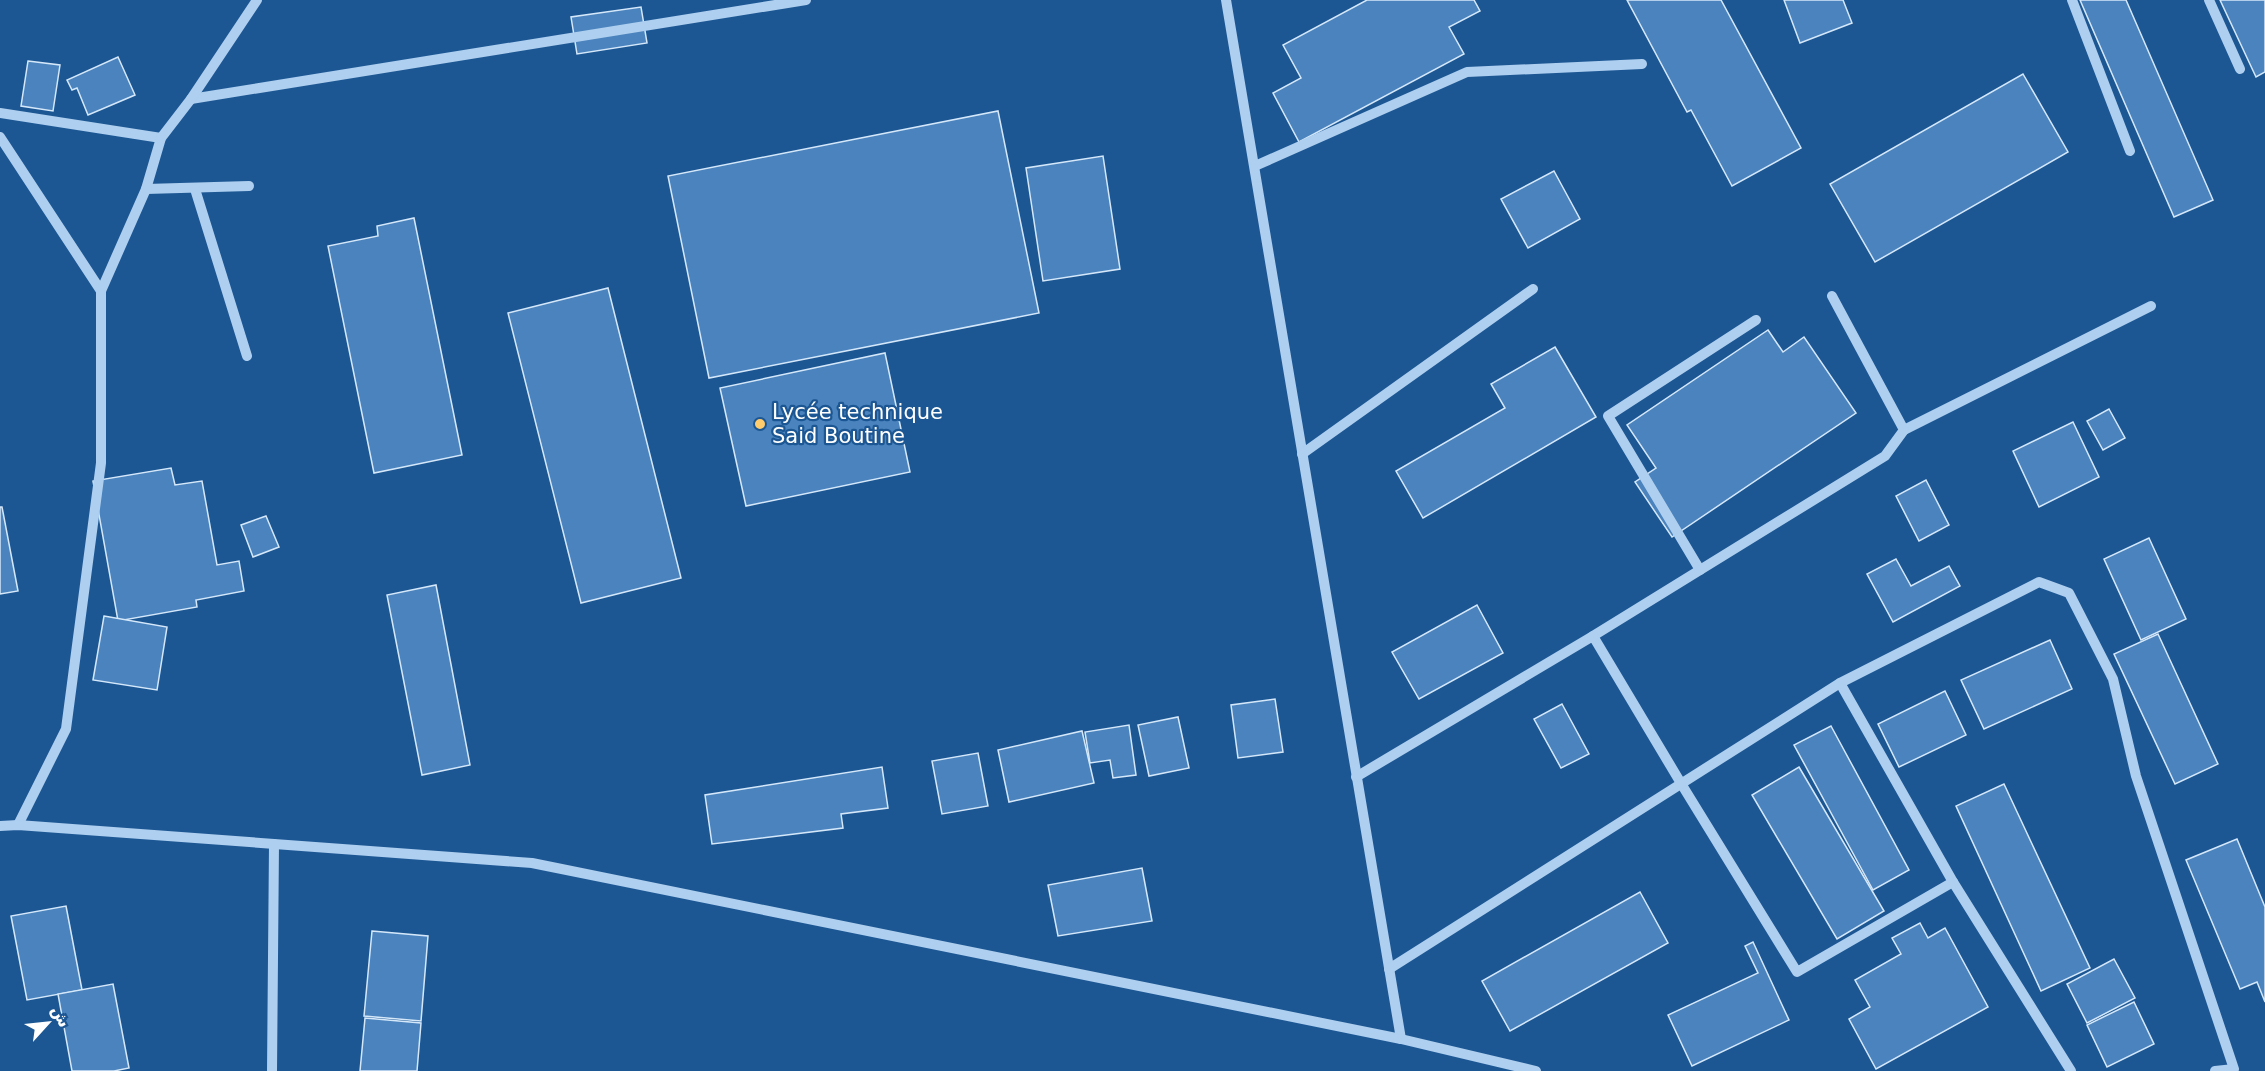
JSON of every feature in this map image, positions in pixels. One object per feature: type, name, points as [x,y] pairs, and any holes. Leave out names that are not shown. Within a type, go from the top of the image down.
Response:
[{"type":"street","points":[[18,825],[66,729],[101,463],[101,291],[146,189],[161,138],[191,99],[257,0]]},
{"type":"street","points":[[191,99],[806,0]]},
{"type":"street","points":[[1226,0],[1401,1040]]},
{"type":"street","points":[[2072,0],[2130,151]]},
{"type":"street","points":[[2209,0],[2240,69]]},
{"type":"street","points":[[1255,166],[1467,72],[1642,64]]},
{"type":"street","points":[[0,113],[161,138]]},
{"type":"street","points":[[0,137],[101,291]]},
{"type":"street","points":[[146,189],[249,186]]},
{"type":"street","points":[[195,189],[247,356]]},
{"type":"street","points":[[1302,454],[1533,289]]},
{"type":"street","points":[[1832,296],[1904,430]]},
{"type":"street","points":[[1356,777],[1593,636],[1885,456],[1904,430],[2151,306]]},
{"type":"street","points":[[1700,570],[1608,416],[1756,320]]},
{"type":"street","points":[[1389,969],[1840,684],[2039,582],[2069,593],[2113,679],[2136,776],[2234,1070],[2215,1071]]},
{"type":"street","points":[[1593,636],[1797,972],[1953,882]]},
{"type":"street","points":[[1840,684],[1953,882],[2071,1071]]},
{"type":"street","points":[[0,825],[532,863],[1401,1040],[1536,1071]]},
{"type":"street","points":[[272,1071],[274,844]]},
{"type":"building","points":[[1367,0],[1474,0],[1480,11],[1449,27],[1464,54],[1299,142],[1273,93],[1301,78],[1283,45]]},
{"type":"building","points":[[1627,0],[1721,0],[1801,148],[1732,186],[1691,110],[1687,112]]},
{"type":"building","points":[[1784,0],[1843,0],[1852,23],[1800,43]]},
{"type":"building","points":[[2080,0],[2126,0],[2213,200],[2174,217]]},
{"type":"building","points":[[2220,0],[2265,0],[2265,72],[2256,77]]},
{"type":"building","points":[[641,7],[647,43],[577,54],[571,17]]},
{"type":"building","points":[[118,57],[135,95],[88,115],[77,88],[72,90],[67,80]]},
{"type":"building","points":[[28,61],[60,65],[53,111],[21,106]]},
{"type":"building","points":[[2023,74],[2068,152],[1875,262],[1830,184]]},
{"type":"building","points":[[998,111],[1039,313],[709,378],[668,176]]},
{"type":"building","points":[[1103,156],[1120,269],[1043,281],[1026,168]]},
{"type":"building","points":[[1554,171],[1580,219],[1528,248],[1501,199]]},
{"type":"building","points":[[414,218],[462,455],[374,473],[328,246],[378,236],[377,226]]},
{"type":"building","points":[[608,288],[681,578],[581,603],[508,313]]},
{"type":"building","points":[[1768,330],[1783,352],[1804,337],[1856,413],[1672,537],[1635,482],[1656,468],[1627,425]]},
{"type":"building","points":[[1555,347],[1596,417],[1423,518],[1396,471],[1505,408],[1491,384]]},
{"type":"building","points":[[885,353],[910,472],[746,506],[720,388]]},
{"type":"building","points":[[2109,409],[2125,438],[2103,450],[2087,421]]},
{"type":"building","points":[[2073,422],[2099,477],[2039,507],[2013,451]]},
{"type":"building","points":[[171,468],[175,485],[202,481],[217,565],[239,561],[244,591],[196,600],[197,607],[118,621],[93,481]]},
{"type":"building","points":[[1926,480],[1949,525],[1919,541],[1896,496]]},
{"type":"building","points":[[0,507],[2,507],[18,591],[0,594]]},
{"type":"building","points":[[266,516],[279,547],[253,557],[241,525]]},
{"type":"building","points":[[2149,538],[2186,619],[2141,640],[2104,559]]},
{"type":"building","points":[[1896,559],[1911,586],[1949,566],[1960,586],[1893,622],[1867,574]]},
{"type":"building","points":[[436,585],[470,765],[422,775],[387,595]]},
{"type":"building","points":[[1477,605],[1503,653],[1419,699],[1392,652]]},
{"type":"building","points":[[104,616],[167,627],[157,690],[93,680]]},
{"type":"building","points":[[2158,634],[2218,764],[2175,784],[2114,654]]},
{"type":"building","points":[[2050,640],[2072,689],[1984,729],[1961,680]]},
{"type":"building","points":[[1945,691],[1966,735],[1899,767],[1878,724]]},
{"type":"building","points":[[1275,699],[1283,752],[1238,758],[1231,705]]},
{"type":"building","points":[[1562,704],[1589,754],[1561,768],[1534,719]]},
{"type":"building","points":[[1178,717],[1189,768],[1149,776],[1138,725]]},
{"type":"building","points":[[1129,725],[1136,775],[1113,778],[1110,760],[1090,763],[1085,732]]},
{"type":"building","points":[[1831,726],[1909,870],[1873,890],[1794,745]]},
{"type":"building","points":[[1082,731],[1094,783],[1009,802],[998,750]]},
{"type":"building","points":[[978,753],[988,806],[942,814],[932,761]]},
{"type":"building","points":[[882,767],[888,808],[841,814],[843,828],[712,844],[705,795]]},
{"type":"building","points":[[1799,767],[1884,911],[1837,939],[1752,795]]},
{"type":"building","points":[[2004,784],[2090,968],[2041,991],[1956,806]]},
{"type":"building","points":[[2237,839],[2265,907],[2265,1002],[2257,982],[2240,989],[2186,860]]},
{"type":"building","points":[[1142,868],[1152,921],[1058,936],[1048,885]]},
{"type":"building","points":[[1640,892],[1668,943],[1510,1031],[1482,981]]},
{"type":"building","points":[[66,906],[82,990],[27,1000],[11,916]]},
{"type":"building","points":[[1920,923],[1928,938],[1945,928],[1988,1007],[1876,1069],[1849,1019],[1870,1007],[1855,980],[1901,954],[1892,938]]},
{"type":"building","points":[[372,931],[428,936],[421,1021],[364,1016]]},
{"type":"building","points":[[1753,942],[1789,1020],[1692,1066],[1668,1015],[1758,973],[1745,946]]},
{"type":"building","points":[[2114,959],[2135,998],[2087,1023],[2067,984]]},
{"type":"building","points":[[113,984],[129,1068],[114,1071],[72,1071],[58,994]]},
{"type":"building","points":[[2134,1002],[2154,1044],[2107,1067],[2087,1025]]},
{"type":"building","points":[[365,1018],[421,1023],[417,1071],[360,1071]]},
{"type":"place","name":"Lycée technique Said Boutine","points":[[760,424]]}]
